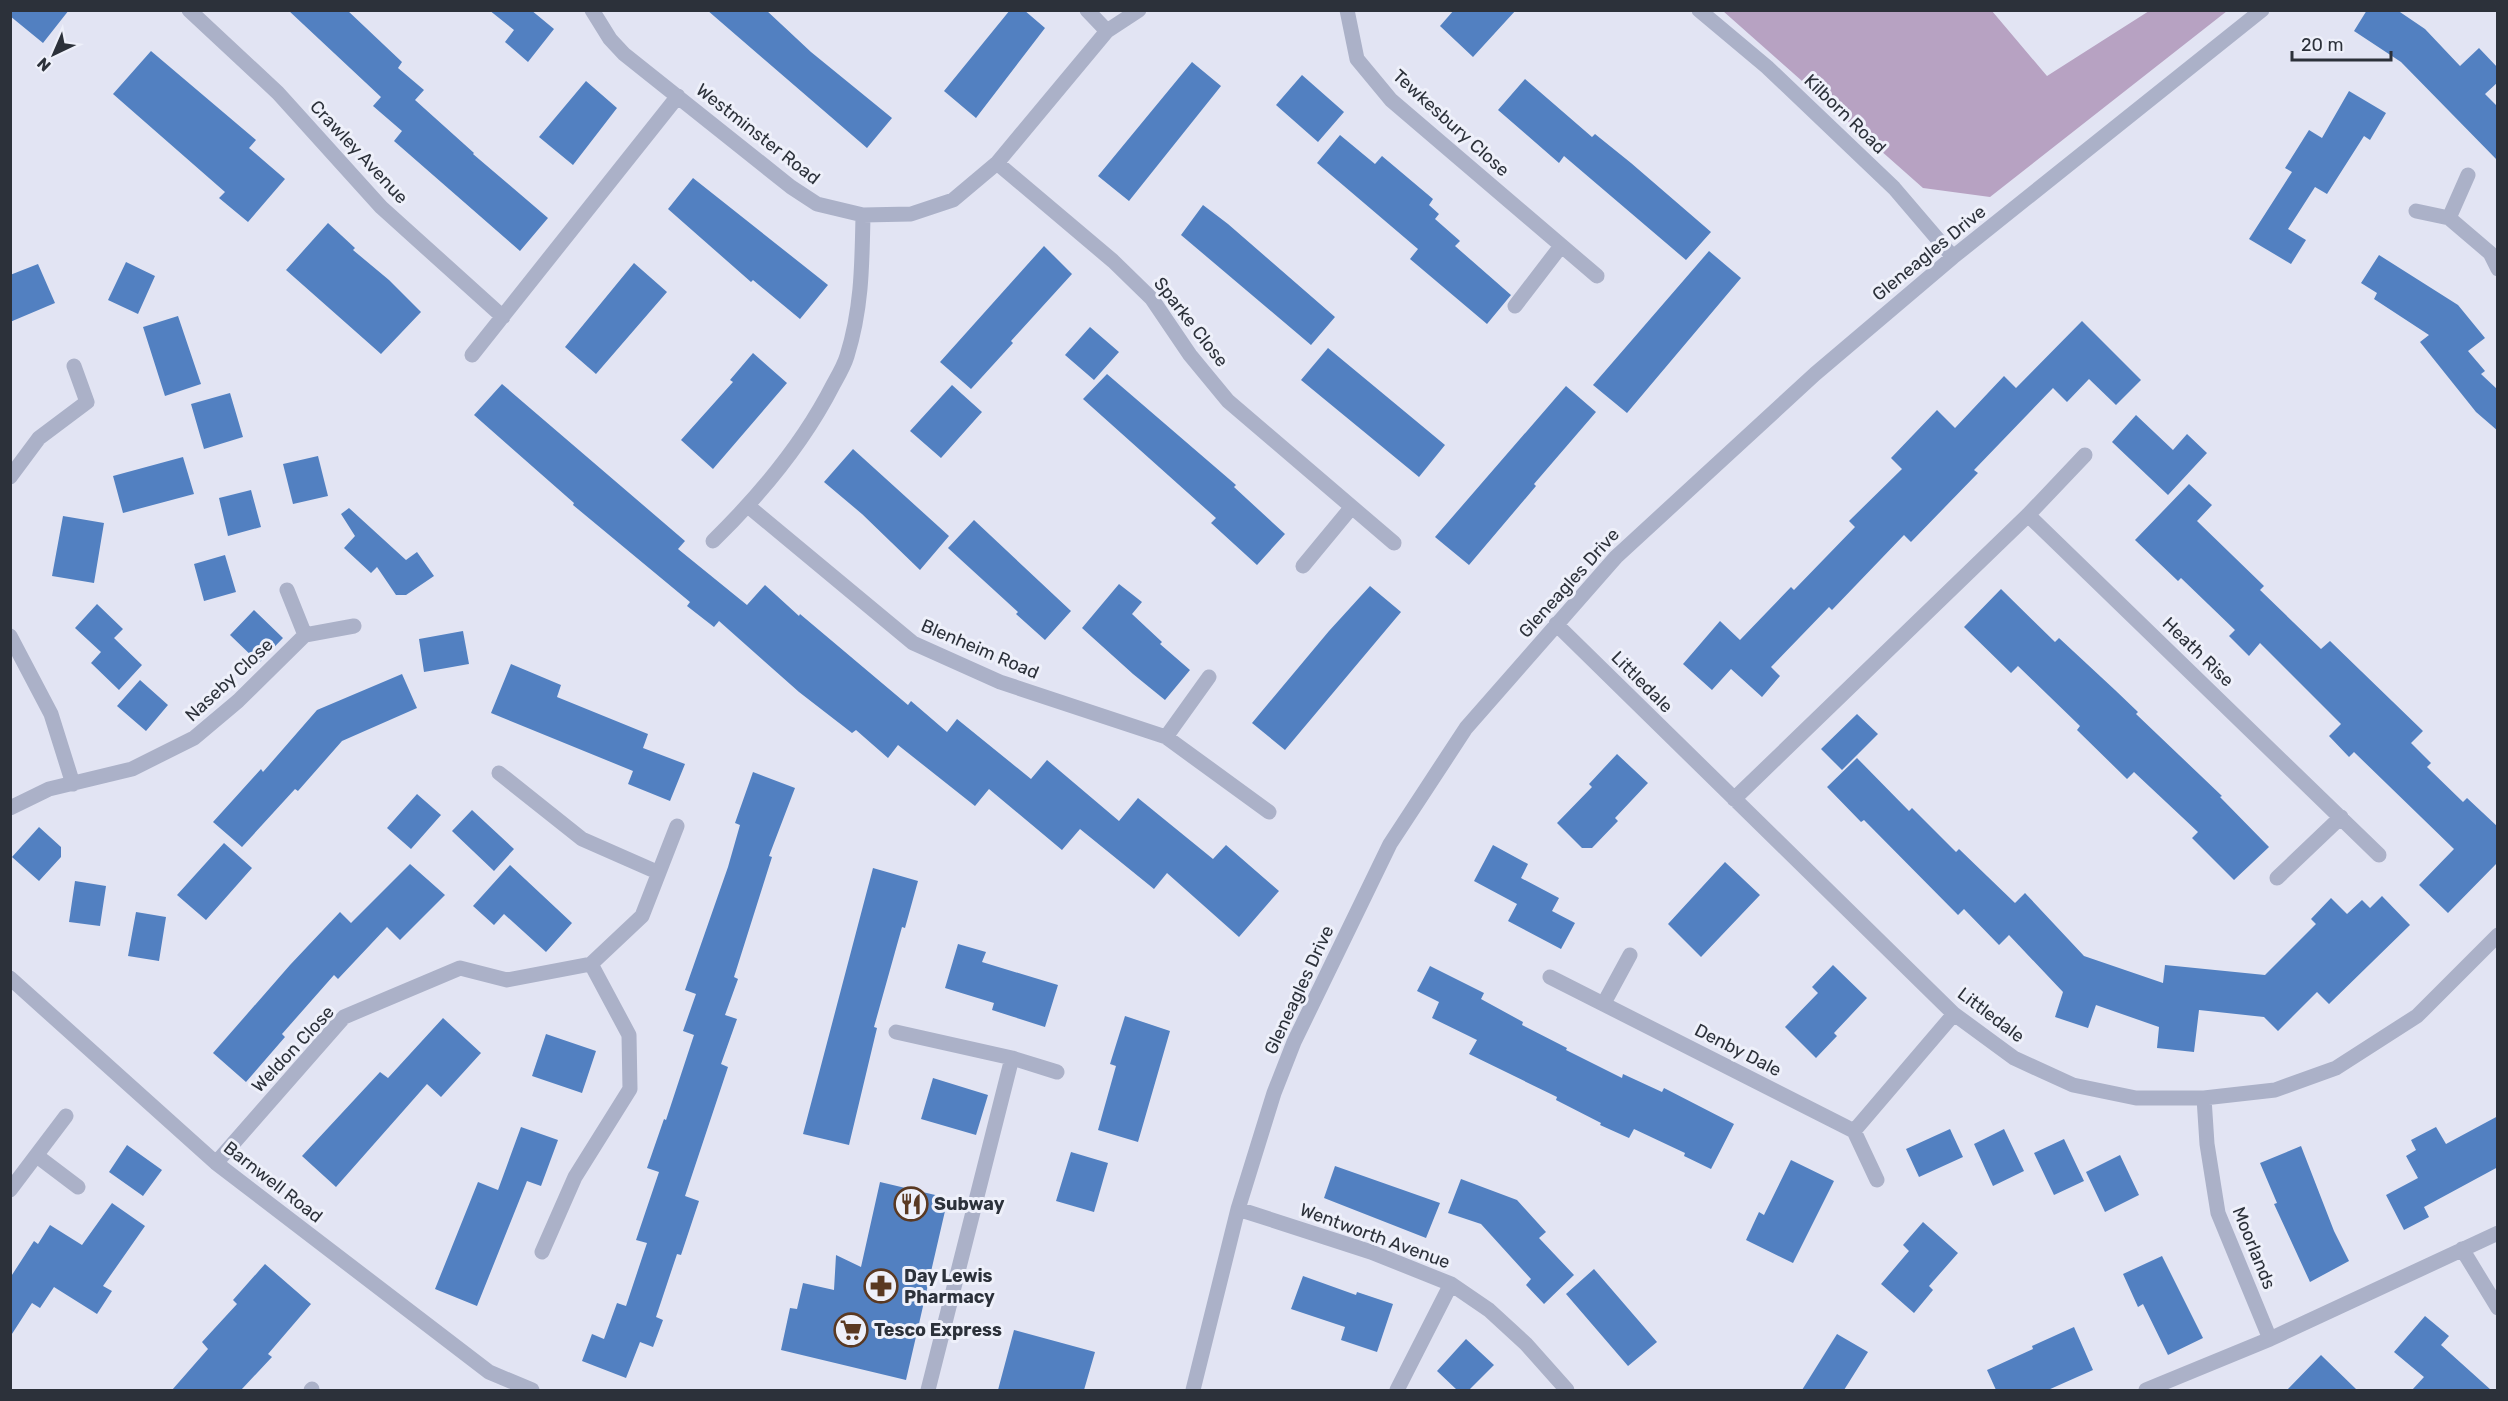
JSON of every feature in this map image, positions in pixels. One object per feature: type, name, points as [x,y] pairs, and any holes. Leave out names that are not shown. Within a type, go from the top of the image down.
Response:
[{"type":"street","name":"Crawley Avenue","points":[[189,10],[278,93],[381,207],[503,316]]},
{"type":"street","name":"Westminster Road","points":[[592,10],[610,39],[624,54],[791,187],[818,204],[863,215],[911,214],[953,200],[997,163],[1107,31],[1139,10]]},
{"type":"street","points":[[1087,10],[1107,31]]},
{"type":"street","name":"Tewkesbury Close","points":[[1347,10],[1357,59],[1391,100],[1597,276]]},
{"type":"street","name":"Kilborn Road","points":[[1700,10],[1767,67],[1894,188],[1953,257]]},
{"type":"street","name":"Gleneagles Drive","points":[[1193,1390],[1238,1209],[1274,1093],[1291,1050],[1390,844],[1466,728],[1616,557],[1695,482],[1815,374],[1953,257],[2262,10]]},
{"type":"street","points":[[472,355],[678,96]]},
{"type":"street","name":"Sparke Close","points":[[997,163],[1113,261],[1152,299],[1190,354],[1228,401],[1394,543]]},
{"type":"street","points":[[2449,218],[2468,175]]},
{"type":"street","points":[[2416,211],[2449,218],[2490,253],[2498,269]]},
{"type":"street","points":[[713,541],[748,506],[788,457],[821,408],[847,358],[862,289],[863,215]]},
{"type":"street","points":[[1515,306],[1561,246]]},
{"type":"street","points":[[10,477],[39,438],[87,402],[74,366]]},
{"type":"street","points":[[1734,799],[2028,515],[2085,455]]},
{"type":"street","name":"Blenheim Road","points":[[748,506],[913,643],[1000,682],[1166,736],[1269,812]]},
{"type":"street","points":[[1303,566],[1351,508]]},
{"type":"street","name":"Heath Rise","points":[[2028,515],[2379,855]]},
{"type":"street","points":[[287,590],[305,635],[354,626]]},
{"type":"street","name":"Littledale","points":[[1556,624],[1954,1014],[2014,1058],[2073,1085],[2136,1098],[2204,1098],[2275,1090],[2336,1068],[2417,1016],[2498,935]]},
{"type":"street","name":"Naseby Close","points":[[10,808],[49,789],[132,769],[194,738],[238,701],[305,635]]},
{"type":"street","points":[[10,636],[51,714],[73,784]]},
{"type":"street","points":[[1166,736],[1209,676]]},
{"type":"street","points":[[499,773],[582,839],[657,872]]},
{"type":"street","points":[[2277,878],[2341,817]]},
{"type":"street","points":[[542,1252],[575,1177],[630,1089],[629,1035],[591,964],[642,916],[657,872],[677,826]]},
{"type":"street","points":[[1604,1003],[1630,955]]},
{"type":"street","name":"Weldon Close","points":[[216,1164],[344,1017],[460,968],[507,980],[591,964]]},
{"type":"street","name":"Denby Dale","points":[[1550,977],[1854,1131]]},
{"type":"street","name":"Barnwell Road","points":[[10,978],[216,1164],[489,1372],[532,1390]]},
{"type":"street","points":[[1877,1180],[1854,1131],[1954,1014]]},
{"type":"street","points":[[896,1032],[1012,1058],[1057,1072]]},
{"type":"street","points":[[928,1390],[1012,1058]]},
{"type":"street","name":"Moorlands","points":[[2204,1098],[2207,1144],[2218,1213],[2270,1339]]},
{"type":"street","points":[[10,1190],[66,1116]]},
{"type":"street","points":[[37,1156],[78,1187]]},
{"type":"street","name":"Wentworth Avenue","points":[[1238,1209],[1371,1252],[1451,1284],[1489,1310],[1511,1330],[1567,1390]]},
{"type":"street","points":[[2146,1390],[2270,1339],[2498,1233]]},
{"type":"street","points":[[2462,1249],[2498,1308]]},
{"type":"street","points":[[1397,1390],[1451,1284]]},
{"type":"shaded area","points":[[1723,11],[1992,11],[2047,76],[2149,11],[2227,11],[1990,197],[1923,188]]},
{"type":"building","points":[[10,10],[69,10],[43,43],[10,16]]},
{"type":"building","points":[[288,10],[347,10],[402,62],[398,68],[424,90],[415,100],[473,154],[548,218],[520,251],[394,141],[402,131],[373,106],[381,97]]},
{"type":"building","points":[[489,10],[531,10],[554,29],[528,62],[505,42],[514,30]]},
{"type":"building","points":[[707,10],[766,10],[811,52],[892,118],[867,148]]},
{"type":"building","points":[[1010,10],[1024,10],[1045,28],[976,118],[944,91]]},
{"type":"building","points":[[1454,10],[1516,10],[1473,57],[1440,26]]},
{"type":"building","points":[[2367,10],[2397,10],[2425,29],[2460,66],[2479,48],[2498,68],[2498,82],[2485,94],[2498,107],[2498,161],[2401,62],[2354,31]]},
{"type":"building","points":[[151,51],[256,140],[249,148],[285,179],[248,222],[219,198],[225,192],[113,94]]},
{"type":"building","points":[[1192,62],[1221,86],[1129,201],[1098,176]]},
{"type":"building","points":[[1302,75],[1344,112],[1318,142],[1276,105]]},
{"type":"building","points":[[1525,79],[1592,137],[1595,134],[1631,163],[1711,232],[1686,260],[1564,156],[1559,163],[1498,110]]},
{"type":"building","points":[[586,81],[617,108],[573,165],[539,137]]},
{"type":"building","points":[[2349,91],[2386,113],[2370,140],[2364,136],[2327,194],[2315,187],[2288,229],[2306,240],[2291,264],[2249,239],[2292,172],[2285,168],[2309,130],[2322,138]]},
{"type":"building","points":[[1340,135],[1375,164],[1382,156],[1433,199],[1429,205],[1439,214],[1435,219],[1460,241],[1455,246],[1511,295],[1487,324],[1410,259],[1418,249],[1317,163]]},
{"type":"building","points":[[693,178],[828,285],[800,319],[753,280],[751,282],[668,209]]},
{"type":"building","points":[[1203,205],[1335,317],[1311,345],[1181,235]]},
{"type":"building","points":[[328,223],[355,248],[353,250],[389,280],[421,312],[381,354],[286,270]]},
{"type":"building","points":[[1044,246],[1072,274],[971,389],[940,362]]},
{"type":"building","points":[[1709,251],[1741,278],[1627,413],[1593,385]]},
{"type":"building","points":[[2379,255],[2458,305],[2485,338],[2468,351],[2485,371],[2481,374],[2498,390],[2498,431],[2476,412],[2420,342],[2429,335],[2374,299],[2377,293],[2361,283]]},
{"type":"building","points":[[126,262],[155,276],[138,314],[108,300]]},
{"type":"building","points":[[634,263],[667,292],[596,374],[565,347]]},
{"type":"building","points":[[38,264],[55,303],[10,322],[10,275]]},
{"type":"building","points":[[178,316],[201,384],[165,396],[143,327]]},
{"type":"building","points":[[2082,321],[2141,380],[2116,405],[2089,379],[2067,402],[2053,388],[1974,470],[1978,473],[1911,542],[1904,535],[1832,610],[1829,607],[1771,667],[1780,676],[1762,697],[1731,669],[1712,690],[1683,664],[1720,621],[1740,640],[1791,587],[1794,590],[1855,527],[1849,521],[1902,469],[1891,458],[1937,410],[1955,428],[2004,376],[2016,388]]},
{"type":"building","points":[[1090,327],[1119,352],[1094,380],[1065,355]]},
{"type":"building","points":[[1328,348],[1445,445],[1419,477],[1301,380]]},
{"type":"building","points":[[753,353],[787,383],[713,469],[681,440],[733,382],[730,380]]},
{"type":"building","points":[[1107,374],[1236,485],[1234,487],[1285,534],[1257,565],[1211,523],[1216,518],[1083,399]]},
{"type":"building","points":[[502,384],[685,541],[678,549],[747,605],[765,585],[799,616],[800,614],[908,705],[911,701],[947,732],[957,719],[1031,779],[1047,760],[1119,821],[1138,798],[1213,859],[1226,845],[1279,891],[1239,937],[1167,873],[1154,889],[1080,829],[1062,850],[989,789],[975,806],[898,745],[888,758],[856,730],[852,733],[799,692],[719,621],[714,627],[687,606],[690,602],[573,505],[574,503],[474,415]]},
{"type":"building","points":[[952,385],[982,412],[941,458],[910,431]]},
{"type":"building","points":[[1566,386],[1596,412],[1469,565],[1435,537]]},
{"type":"building","points":[[230,393],[243,437],[204,449],[191,404]]},
{"type":"building","points":[[2136,415],[2173,450],[2187,434],[2207,453],[2168,495],[2112,442]]},
{"type":"building","points":[[853,449],[949,536],[920,570],[862,514],[824,482]]},
{"type":"building","points":[[318,456],[328,496],[293,504],[283,464]]},
{"type":"building","points":[[183,457],[194,494],[123,513],[113,476]]},
{"type":"building","points":[[2189,484],[2212,505],[2197,521],[2264,586],[2260,590],[2321,649],[2330,641],[2423,731],[2411,743],[2431,763],[2427,767],[2463,802],[2467,798],[2498,827],[2498,862],[2448,913],[2419,885],[2454,849],[2354,752],[2349,757],[2329,736],[2341,724],[2260,643],[2249,656],[2229,636],[2235,630],[2181,578],[2178,581],[2135,540]]},
{"type":"building","points":[[251,490],[261,527],[228,536],[219,498]]},
{"type":"building","points":[[349,508],[406,560],[417,552],[434,576],[406,595],[396,595],[377,567],[371,573],[344,548],[355,536],[341,514]]},
{"type":"building","points":[[63,516],[104,523],[94,583],[52,576]]},
{"type":"building","points":[[974,520],[1071,611],[1045,640],[948,548]]},
{"type":"building","points":[[225,555],[236,592],[204,601],[194,564]]},
{"type":"building","points":[[1119,584],[1142,602],[1132,614],[1162,642],[1160,644],[1190,670],[1165,700],[1082,628]]},
{"type":"building","points":[[1370,586],[1401,612],[1285,750],[1252,723]]},
{"type":"building","points":[[2001,589],[2055,642],[2059,638],[2138,712],[2136,714],[2222,796],[2220,797],[2269,847],[2234,880],[2192,838],[2198,832],[2134,772],[2127,779],[2077,730],[2080,726],[2018,666],[2011,673],[1964,627]]},
{"type":"building","points":[[97,604],[123,629],[114,638],[142,665],[119,690],[91,663],[101,652],[75,628]]},
{"type":"building","points":[[254,610],[283,638],[259,663],[230,635]]},
{"type":"building","points":[[463,631],[469,664],[424,672],[419,639]]},
{"type":"building","points":[[511,664],[561,685],[557,697],[648,734],[643,748],[685,764],[670,801],[628,784],[633,771],[491,713]]},
{"type":"building","points":[[402,674],[417,708],[342,741],[298,791],[295,789],[242,847],[213,822],[261,769],[263,772],[317,710]]},
{"type":"building","points":[[140,680],[168,705],[146,731],[117,706]]},
{"type":"building","points":[[1857,714],[1878,734],[1842,770],[1821,749]]},
{"type":"building","points":[[1617,754],[1648,783],[1615,818],[1618,821],[1592,848],[1582,848],[1557,823],[1592,787],[1589,784]]},
{"type":"building","points":[[1857,758],[1909,811],[1912,808],[1956,852],[1959,849],[2015,903],[2025,893],[2084,956],[2163,983],[2165,965],[2265,975],[2316,924],[2311,919],[2331,898],[2347,914],[2362,900],[2370,908],[2382,896],[2410,925],[2329,1004],[2317,992],[2278,1031],[2264,1017],[2199,1010],[2194,1052],[2157,1048],[2159,1027],[2096,1005],[2088,1028],[2055,1017],[2063,992],[2009,935],[1999,945],[1964,909],[1958,915],[1864,820],[1861,822],[1827,787]]},
{"type":"building","points":[[753,772],[795,788],[769,856],[772,857],[734,977],[738,979],[725,1015],[737,1019],[721,1064],[728,1067],[685,1196],[699,1201],[681,1255],[677,1254],[656,1317],[663,1320],[653,1347],[640,1342],[626,1378],[582,1361],[592,1334],[604,1339],[617,1303],[626,1306],[647,1243],[636,1240],[659,1172],[647,1168],[664,1119],[666,1120],[694,1035],[683,1031],[696,994],[685,990],[728,867],[740,825],[735,823]]},
{"type":"building","points":[[417,794],[441,815],[411,849],[387,828]]},
{"type":"building","points":[[472,810],[514,849],[494,871],[452,831]]},
{"type":"building","points":[[39,827],[61,847],[61,857],[39,881],[12,857]]},
{"type":"building","points":[[224,843],[252,868],[206,920],[177,895]]},
{"type":"building","points":[[1493,845],[1528,864],[1521,878],[1559,898],[1552,911],[1575,923],[1561,949],[1508,921],[1517,904],[1474,881]]},
{"type":"building","points":[[1725,862],[1760,895],[1701,957],[1668,924]]},
{"type":"building","points":[[410,864],[445,895],[400,940],[387,927],[338,979],[334,975],[282,1034],[285,1037],[246,1082],[213,1053],[340,912],[351,923]]},
{"type":"building","points":[[510,865],[572,923],[546,952],[504,914],[494,925],[473,906]]},
{"type":"building","points":[[873,868],[918,881],[905,928],[902,927],[874,1027],[877,1028],[849,1145],[803,1134]]},
{"type":"building","points":[[75,881],[106,886],[100,926],[69,922]]},
{"type":"building","points":[[136,912],[166,917],[159,961],[128,956]]},
{"type":"building","points":[[958,944],[986,952],[982,962],[1058,985],[1045,1027],[992,1010],[994,1003],[945,988]]},
{"type":"building","points":[[1833,965],[1867,998],[1834,1033],[1837,1036],[1816,1058],[1785,1027],[1818,993],[1812,987]]},
{"type":"building","points":[[1430,966],[1484,993],[1481,999],[1523,1022],[1522,1025],[1567,1048],[1566,1050],[1622,1078],[1623,1074],[1662,1092],[1664,1088],[1734,1124],[1711,1169],[1684,1156],[1685,1153],[1634,1129],[1629,1138],[1600,1125],[1601,1123],[1556,1100],[1557,1097],[1469,1054],[1477,1040],[1432,1018],[1439,1002],[1417,991]]},
{"type":"building","points":[[1125,1016],[1170,1031],[1138,1142],[1098,1130],[1116,1066],[1110,1064]]},
{"type":"building","points":[[443,1018],[481,1053],[441,1097],[427,1084],[336,1187],[302,1156],[380,1072],[388,1078]]},
{"type":"building","points":[[546,1034],[596,1051],[582,1093],[532,1076]]},
{"type":"building","points":[[933,1078],[988,1095],[976,1135],[921,1119]]},
{"type":"building","points":[[2498,1116],[2498,1167],[2424,1207],[2429,1217],[2404,1230],[2386,1195],[2418,1178],[2406,1156],[2416,1150],[2411,1140],[2436,1127],[2446,1144]]},
{"type":"building","points":[[521,1127],[558,1140],[541,1186],[527,1181],[477,1306],[435,1289],[478,1182],[498,1190]]},
{"type":"building","points":[[1950,1129],[1963,1157],[1919,1177],[1906,1149]]},
{"type":"building","points":[[2004,1129],[2024,1171],[1993,1186],[1974,1144]]},
{"type":"building","points":[[2064,1139],[2084,1181],[2054,1195],[2034,1153]]},
{"type":"building","points":[[127,1145],[162,1170],[143,1196],[109,1172]]},
{"type":"building","points":[[2301,1146],[2334,1231],[2349,1261],[2310,1282],[2274,1204],[2277,1203],[2260,1163]]},
{"type":"building","points":[[1071,1152],[1108,1163],[1094,1212],[1056,1201]]},
{"type":"building","points":[[2120,1155],[2139,1195],[2105,1212],[2086,1172]]},
{"type":"building","points":[[1791,1160],[1834,1181],[1793,1263],[1746,1240],[1759,1212],[1764,1215]]},
{"type":"building","points":[[1335,1166],[1440,1203],[1426,1238],[1324,1198]]},
{"type":"building","points":[[1461,1179],[1517,1200],[1546,1232],[1539,1238],[1574,1275],[1544,1304],[1526,1285],[1531,1279],[1481,1224],[1448,1213]]},
{"type":"building","points":[[880,1182],[948,1198],[906,1380],[781,1350],[790,1308],[797,1309],[803,1283],[834,1290],[836,1255],[861,1267]]},
{"type":"building","points":[[112,1203],[145,1226],[103,1286],[112,1291],[97,1314],[54,1287],[40,1308],[32,1303],[10,1337],[10,1278],[34,1241],[38,1244],[50,1225],[82,1245]]},
{"type":"building","points":[[1923,1222],[1958,1253],[1929,1286],[1933,1290],[1914,1313],[1881,1284],[1909,1251],[1903,1245]]},
{"type":"building","points":[[2162,1256],[2203,1338],[2168,1355],[2143,1304],[2138,1307],[2123,1274]]},
{"type":"building","points":[[265,1264],[311,1304],[268,1354],[272,1357],[241,1390],[172,1390],[208,1349],[202,1342],[237,1304],[233,1300]]},
{"type":"building","points":[[1594,1269],[1657,1342],[1628,1366],[1566,1294]]},
{"type":"building","points":[[1303,1276],[1356,1295],[1357,1292],[1393,1304],[1377,1352],[1341,1340],[1345,1327],[1291,1309]]},
{"type":"building","points":[[2425,1316],[2449,1336],[2441,1345],[2491,1390],[2412,1390],[2424,1377],[2394,1352]]},
{"type":"building","points":[[2074,1327],[2093,1370],[2048,1390],[1996,1390],[1987,1370]]},
{"type":"building","points":[[1014,1330],[1095,1352],[1084,1390],[998,1390]]},
{"type":"building","points":[[1837,1334],[1868,1352],[1844,1390],[1802,1390]]},
{"type":"building","points":[[1466,1339],[1494,1365],[1469,1390],[1457,1390],[1437,1371]]},
{"type":"building","points":[[2321,1355],[2357,1390],[2287,1390]]},
{"type":"place","name":"Subway","points":[[911,1204]]},
{"type":"place","name":"Day Lewis Pharmacy","points":[[881,1286]]},
{"type":"place","name":"Tesco Express","points":[[851,1330]]}]
